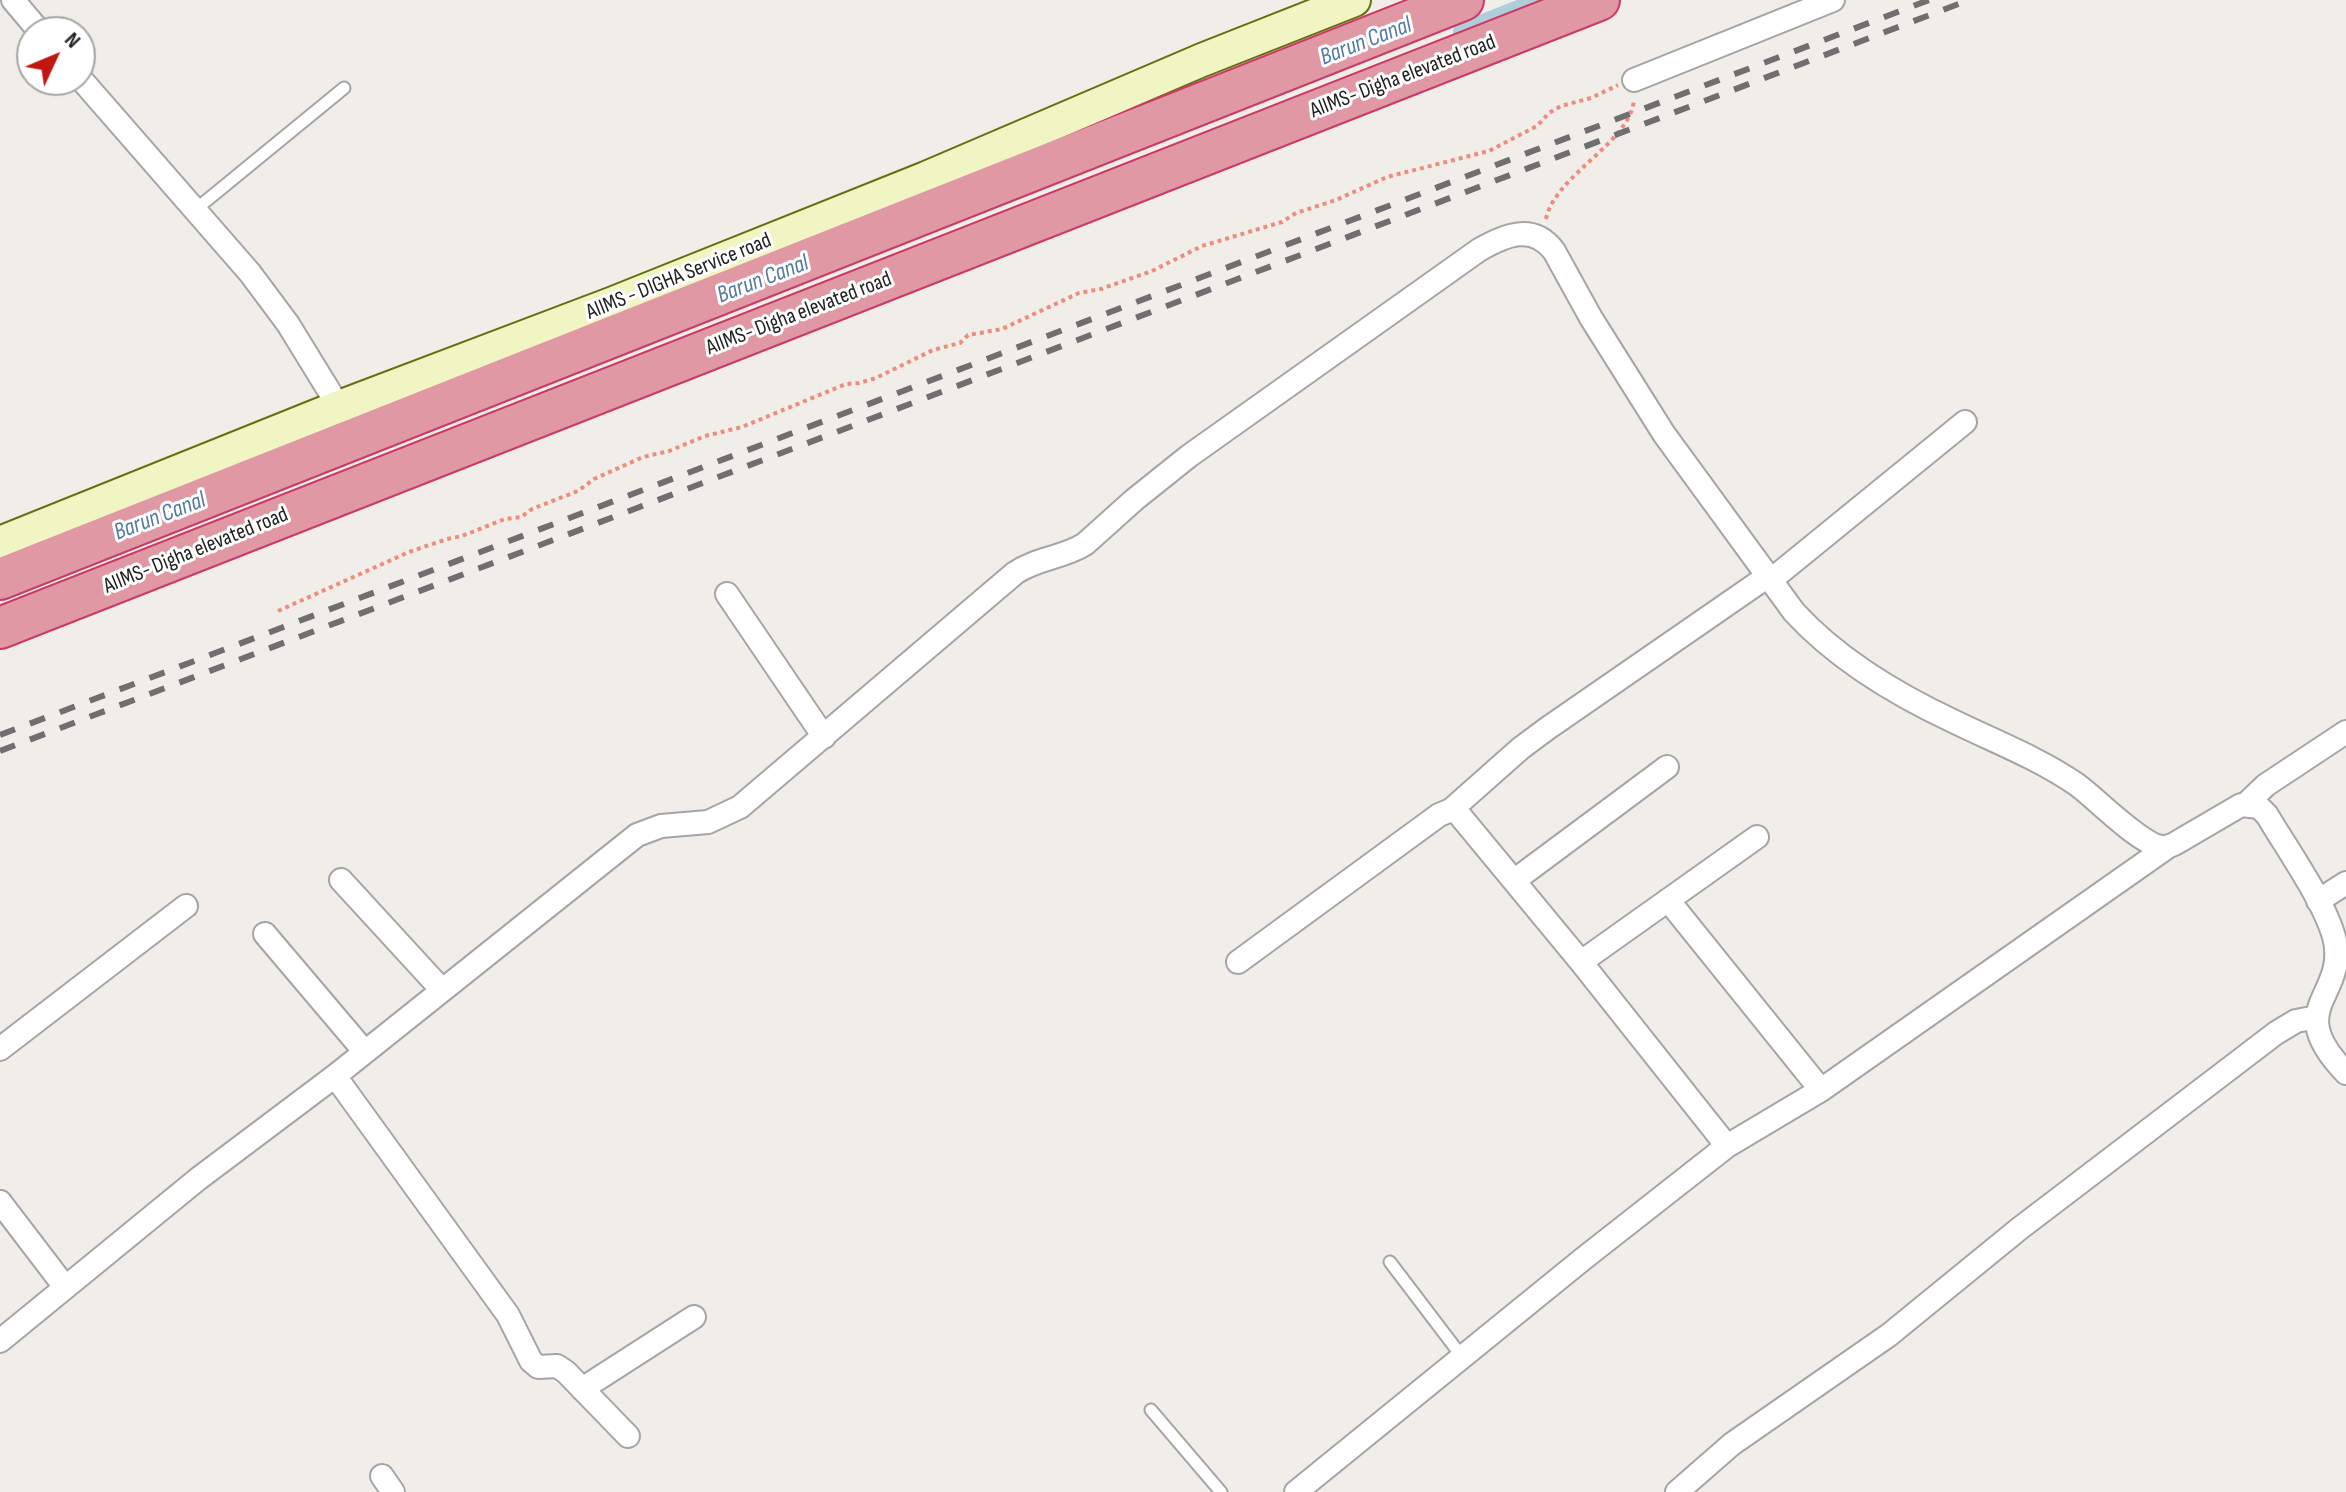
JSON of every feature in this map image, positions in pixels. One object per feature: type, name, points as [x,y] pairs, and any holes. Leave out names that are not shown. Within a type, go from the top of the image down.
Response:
[{"type":"highway","name":"AIIMS- Digha elevated road","points":[[0,579],[1463,0]]},
{"type":"highway","name":"AIIMS- Digha elevated road","points":[[0,628],[1599,0]]},
{"type":"main road","name":"AIIMS - DIGHA Service road","points":[[0,543],[926,178],[1202,60],[1354,0]]},
{"type":"street","points":[[13,0],[26,16]]},
{"type":"street","points":[[1634,80],[1833,0]]},
{"type":"street","points":[[96,96],[250,273],[288,324],[339,407]]},
{"type":"street","points":[[0,1340],[198,1179],[335,1076],[637,835],[661,826],[708,822],[761,791],[1015,573],[1026,565],[1075,551],[1189,456],[1479,250],[1509,235],[1520,233],[1546,241],[1664,434],[1794,612],[1813,633],[1894,690],[1954,722],[2018,750],[2076,784],[2136,834],[2166,848]]},
{"type":"street","points":[[1238,962],[1439,815],[1451,810],[1548,728],[1770,578],[1965,422]]},
{"type":"street","points":[[727,594],[824,737]]},
{"type":"street","points":[[1296,1492],[1727,1146],[1821,1090],[2166,848],[2226,812],[2245,805],[2266,785],[2346,732]]},
{"type":"street","points":[[1515,880],[1667,767]]},
{"type":"street","points":[[2245,805],[2259,807],[2267,815],[2318,901],[2335,940],[2337,954],[2334,972],[2317,1017],[2318,1031],[2323,1044],[2346,1073]]},
{"type":"street","points":[[1451,810],[1462,816],[1515,880],[1727,1146]]},
{"type":"street","points":[[1581,962],[1757,837]]},
{"type":"street","points":[[341,880],[442,990]]},
{"type":"street","points":[[2318,901],[2346,883]]},
{"type":"street","points":[[1668,900],[1821,1090]]},
{"type":"street","points":[[0,1049],[186,906]]},
{"type":"street","points":[[265,934],[365,1052]]},
{"type":"street","points":[[1677,1492],[1732,1444],[1889,1335],[2030,1220],[2276,1033],[2296,1021],[2317,1017]]},
{"type":"street","points":[[335,1076],[508,1315],[531,1361],[538,1367],[561,1368],[628,1436]]},
{"type":"street","points":[[0,1202],[65,1287]]},
{"type":"street","points":[[582,1389],[694,1317]]},
{"type":"lane","points":[[195,210],[344,88]]},
{"type":"lane","points":[[1390,1262],[1463,1358]]},
{"type":"lane","points":[[1151,1410],[1221,1492]]},
{"type":"path","points":[[278,611],[409,552],[505,519],[521,517],[643,457],[742,427],[846,384],[876,378],[933,350],[960,343],[968,335],[1002,329],[1079,293],[1101,289],[1152,271],[1202,246],[1282,222],[1296,213],[1336,200],[1387,177],[1489,151],[1537,126],[1561,106],[1591,98],[1634,80],[1631,113],[1556,197],[1547,212],[1544,227],[1546,241]]},
{"type":"waterway","name":"Barun Canal","points":[[1463,32],[1544,0]]},
{"type":"railway","points":[[0,735],[1929,0]]},
{"type":"railway","points":[[0,751],[1969,0]]}]
